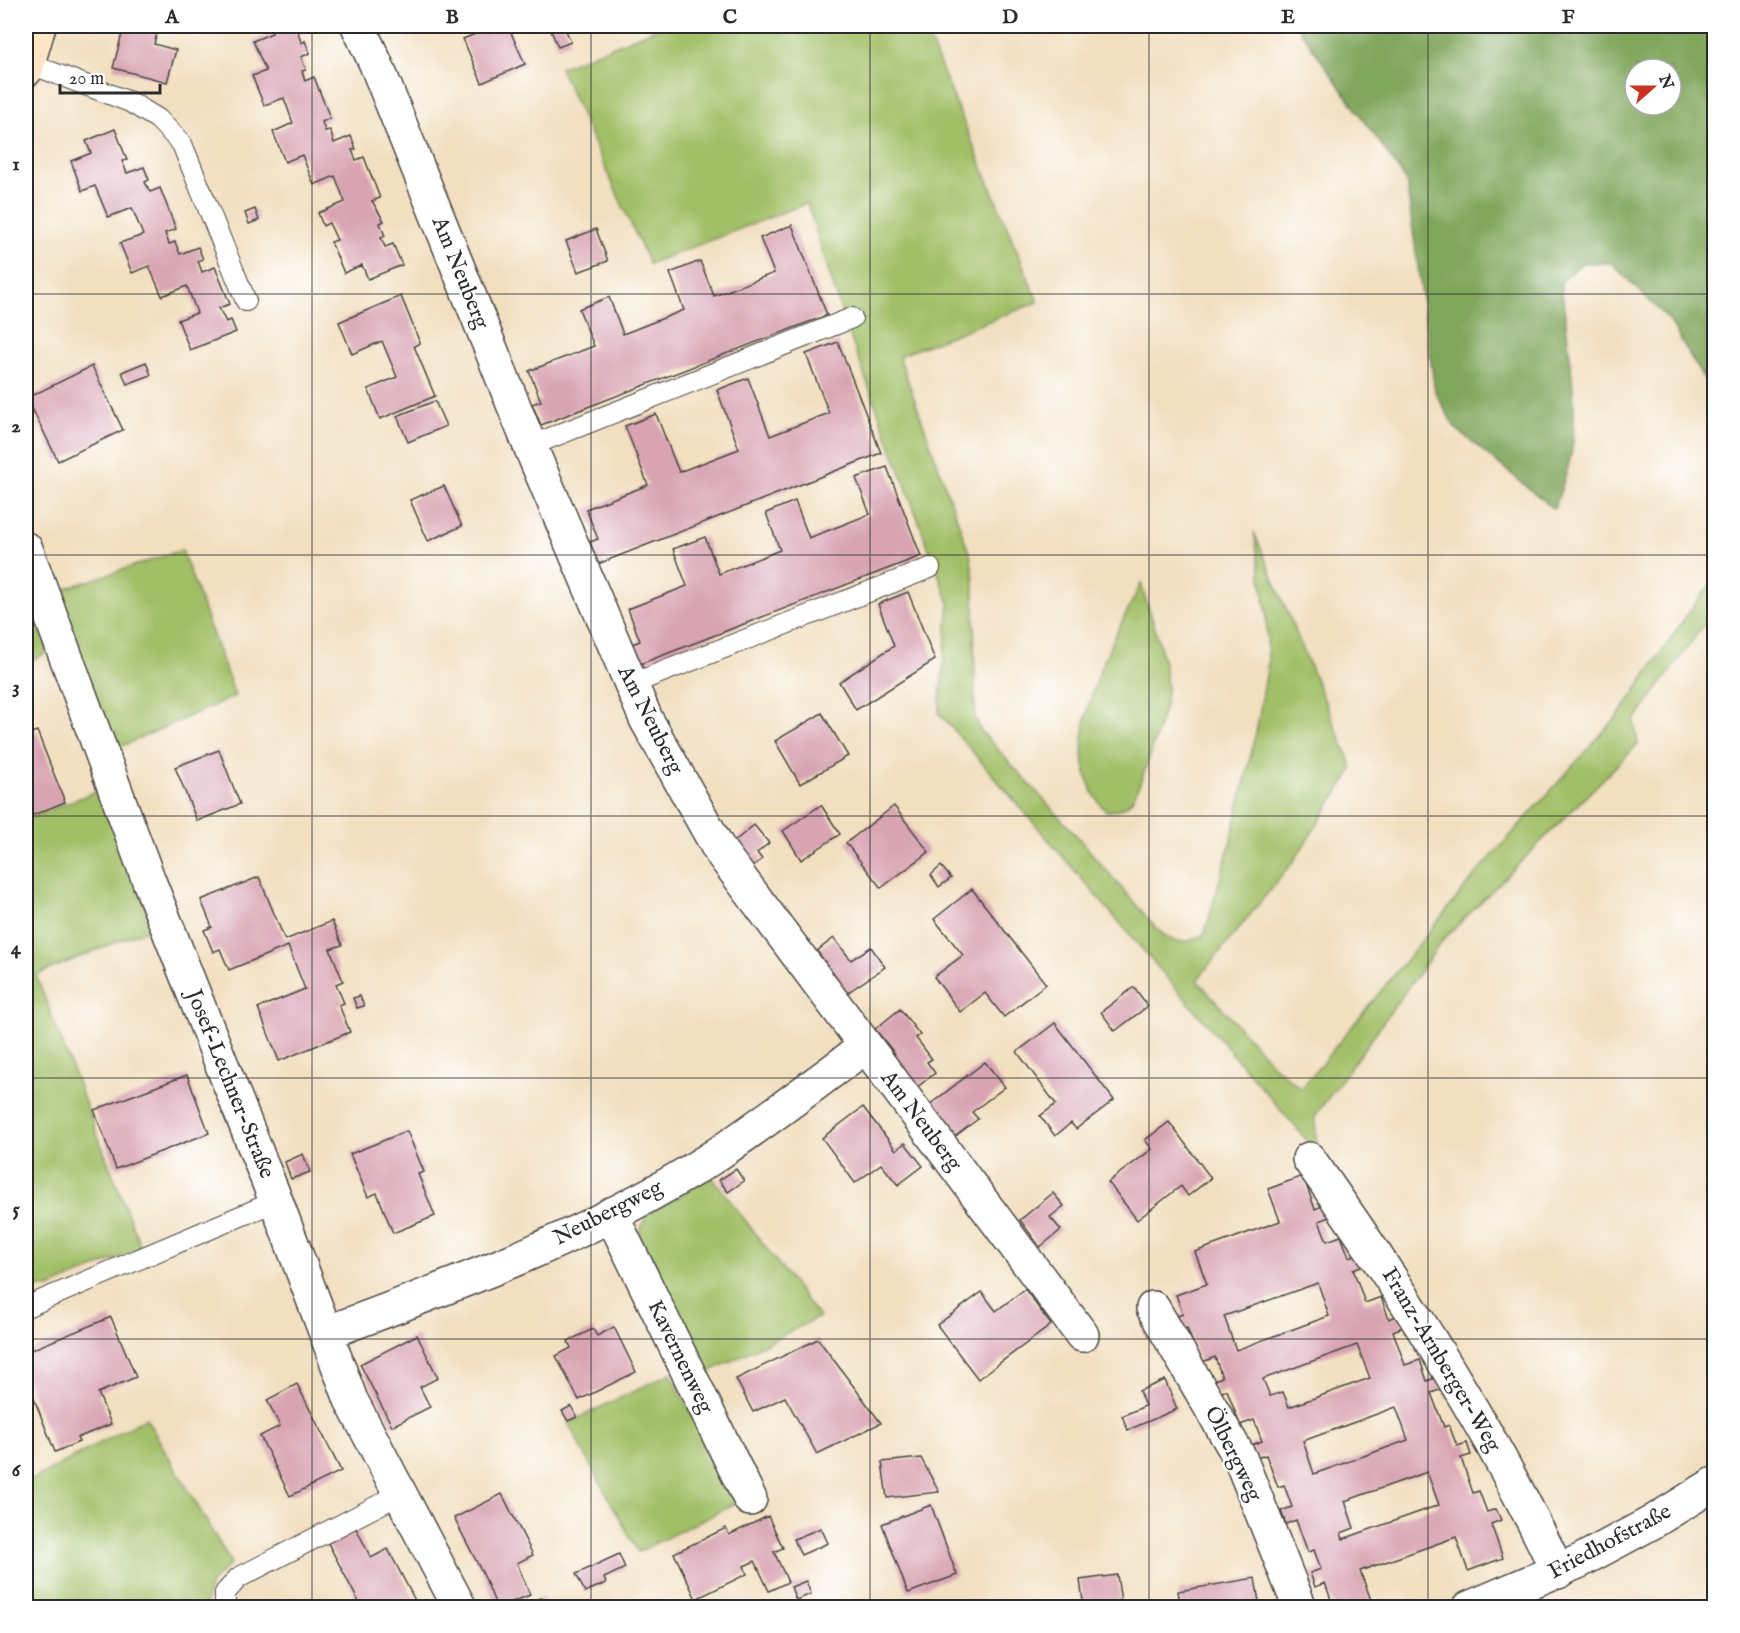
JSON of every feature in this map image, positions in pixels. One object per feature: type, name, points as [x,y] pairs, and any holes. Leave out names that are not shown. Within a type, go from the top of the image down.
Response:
[{"type":"street","points":[[27,66],[39,26]]},
{"type":"street","name":"Am Neuberg","points":[[358,26],[376,64],[629,685],[720,851],[1082,1335]]},
{"type":"street","name":"Josef-Lechner-Straße","points":[[26,549],[149,881],[276,1201],[351,1400],[460,1608]]},
{"type":"street","name":"Neubergweg","points":[[326,1334],[490,1272],[611,1214],[710,1159],[865,1047]]},
{"type":"street","name":"Franz-Arnberger-Weg","points":[[1309,1159],[1372,1247],[1437,1349],[1518,1488],[1558,1572]]},
{"type":"street","name":"Kavernenweg","points":[[611,1214],[750,1499]]},
{"type":"street","name":"Ölbergweg","points":[[1153,1308],[1240,1458],[1300,1608]]},
{"type":"street","name":"Friedhofstraße","points":[[1469,1608],[1558,1572],[1651,1523],[1714,1484]]},
{"type":"lane","points":[[27,66],[130,102],[158,119],[182,144],[246,300]]},
{"type":"lane","points":[[530,446],[852,318]]},
{"type":"lane","points":[[629,685],[930,568]]},
{"type":"lane","points":[[26,1307],[276,1201]]},
{"type":"lane","points":[[225,1608],[225,1593],[238,1578],[400,1494]]},
{"type":"green space","points":[[663,26],[924,26],[1038,302],[899,356],[971,558],[974,580],[975,718],[981,731],[1075,834],[1157,929],[1168,938],[1180,942],[1192,940],[1205,933],[1231,840],[1257,728],[1268,662],[1266,610],[1254,532],[1353,769],[1293,862],[1197,980],[1273,1065],[1301,1089],[1477,873],[1621,712],[1714,579],[1714,611],[1634,721],[1638,744],[1442,941],[1315,1116],[1317,1152],[939,713],[949,603],[844,320],[807,203],[649,264],[560,68]]},
{"type":"green space","points":[[1297,26],[1714,26],[1714,396],[1669,320],[1611,263],[1582,263],[1561,282],[1573,385],[1574,425],[1570,460],[1554,509],[1455,428],[1435,392],[1406,180]]},
{"type":"green space","points":[[182,550],[235,696],[113,750],[55,592]]},
{"type":"green space","points":[[1141,584],[1164,661],[1166,697],[1154,743],[1133,798],[1121,808],[1106,811],[1090,786],[1083,758],[1084,728],[1091,697],[1102,666]]},
{"type":"green space","points":[[26,585],[48,652],[26,664]]},
{"type":"green space","points":[[99,790],[153,927],[36,975],[141,1248],[49,1288],[28,1286],[26,1279],[26,820]]},
{"type":"green space","points":[[712,1177],[819,1317],[705,1374],[639,1233],[646,1215]]},
{"type":"green space","points":[[671,1373],[736,1503],[638,1552],[568,1423]]},
{"type":"green space","points":[[146,1418],[231,1563],[211,1583],[205,1607],[26,1607],[26,1483]]},
{"type":"building","points":[[124,26],[159,26],[154,44],[176,50],[167,82],[113,68]]},
{"type":"building","points":[[269,26],[304,26],[306,29],[298,32],[301,43],[305,41],[310,53],[301,57],[306,70],[302,71],[305,81],[314,77],[330,118],[322,122],[325,131],[330,130],[334,143],[351,136],[356,149],[352,150],[356,160],[364,157],[380,198],[372,201],[384,221],[380,223],[385,236],[381,238],[385,247],[393,244],[402,265],[368,279],[362,265],[344,273],[331,242],[337,240],[329,223],[323,226],[318,213],[345,202],[335,176],[314,185],[302,155],[285,162],[273,132],[293,123],[284,98],[264,105],[252,76],[266,71],[253,41],[272,33]]},
{"type":"building","points":[[495,26],[508,26],[525,64],[482,83],[463,39]]},
{"type":"building","points":[[549,26],[564,26],[571,42],[558,47]]},
{"type":"building","points":[[115,129],[127,160],[122,161],[127,173],[144,167],[149,180],[145,182],[150,192],[160,188],[176,229],[165,233],[169,244],[175,242],[180,254],[198,247],[203,259],[198,261],[202,272],[215,267],[230,304],[219,308],[226,322],[231,320],[236,332],[190,350],[178,320],[197,313],[187,286],[162,296],[149,266],[132,273],[120,243],[143,235],[132,208],[108,217],[95,186],[82,191],[71,161],[91,153],[86,141]]},
{"type":"building","points":[[255,209],[259,220],[249,224],[245,213]]},
{"type":"building","points":[[792,225],[827,315],[541,425],[532,404],[541,401],[529,371],[594,346],[579,309],[609,297],[623,334],[684,310],[670,273],[700,261],[714,296],[774,273],[760,238]]},
{"type":"building","points":[[596,229],[608,261],[578,272],[566,241]]},
{"type":"building","points":[[401,296],[420,343],[414,346],[435,396],[380,419],[368,389],[397,377],[382,341],[352,354],[339,322]]},
{"type":"building","points":[[838,342],[881,453],[598,564],[590,542],[598,539],[586,509],[648,485],[625,426],[656,414],[679,472],[739,449],[717,390],[748,378],[770,436],[829,413],[806,354]]},
{"type":"building","points":[[146,362],[151,375],[127,384],[122,372]]},
{"type":"building","points":[[92,366],[123,430],[58,461],[27,398]]},
{"type":"building","points":[[435,401],[446,426],[408,442],[397,416]]},
{"type":"building","points":[[887,467],[921,556],[640,664],[632,644],[640,641],[628,609],[687,586],[673,549],[705,537],[719,574],[780,550],[766,513],[795,501],[809,538],[870,514],[856,478]]},
{"type":"building","points":[[444,486],[462,526],[428,541],[410,500]]},
{"type":"building","points":[[908,592],[935,660],[856,710],[839,682],[894,646],[878,604]]},
{"type":"building","points":[[822,713],[848,756],[800,784],[775,741]]},
{"type":"building","points":[[37,731],[65,802],[26,818],[26,735]]},
{"type":"building","points":[[219,750],[240,804],[197,821],[175,767]]},
{"type":"building","points":[[821,805],[840,834],[801,860],[783,831]]},
{"type":"building","points":[[894,806],[929,852],[881,888],[846,843]]},
{"type":"building","points":[[754,825],[769,843],[757,853],[762,859],[750,869],[730,845]]},
{"type":"building","points":[[941,866],[951,878],[939,887],[931,875]]},
{"type":"building","points":[[259,877],[285,940],[332,921],[342,945],[330,949],[343,981],[336,984],[344,1003],[339,1005],[350,1032],[279,1061],[258,1008],[305,989],[288,946],[229,970],[220,949],[213,952],[204,930],[212,927],[201,900]]},
{"type":"building","points":[[972,889],[1046,984],[1004,1017],[985,993],[960,1012],[934,977],[963,955],[934,919]]},
{"type":"building","points":[[834,938],[851,960],[871,947],[885,967],[847,993],[817,951]]},
{"type":"building","points":[[1134,987],[1148,1006],[1115,1031],[1101,1012]]},
{"type":"building","points":[[360,996],[364,1006],[357,1008],[353,998]]},
{"type":"building","points":[[900,1009],[920,1035],[916,1038],[932,1059],[927,1062],[935,1073],[915,1089],[891,1058],[895,1054],[875,1029]]},
{"type":"building","points":[[1055,1023],[1114,1100],[1076,1129],[1071,1123],[1055,1136],[1040,1116],[1056,1104],[1017,1052]]},
{"type":"building","points":[[985,1062],[1005,1087],[972,1112],[978,1119],[953,1138],[928,1106]]},
{"type":"building","points":[[187,1075],[209,1133],[116,1169],[94,1110]]},
{"type":"building","points":[[863,1107],[896,1150],[905,1143],[923,1166],[898,1185],[881,1164],[855,1183],[822,1138]]},
{"type":"building","points":[[1169,1122],[1211,1178],[1188,1196],[1181,1186],[1137,1220],[1108,1182],[1152,1149],[1145,1140]]},
{"type":"building","points":[[407,1131],[424,1172],[418,1174],[435,1216],[393,1233],[377,1193],[368,1197],[350,1154]]},
{"type":"building","points":[[303,1154],[310,1172],[291,1179],[285,1162]]},
{"type":"building","points":[[736,1169],[744,1181],[728,1192],[719,1180]]},
{"type":"building","points":[[1303,1176],[1315,1209],[1325,1205],[1329,1217],[1319,1221],[1327,1241],[1341,1236],[1349,1257],[1359,1253],[1364,1265],[1353,1269],[1365,1303],[1381,1297],[1389,1319],[1399,1315],[1403,1327],[1393,1331],[1405,1365],[1420,1360],[1427,1381],[1437,1377],[1442,1389],[1431,1393],[1444,1427],[1449,1425],[1457,1446],[1467,1443],[1471,1455],[1461,1458],[1473,1493],[1479,1491],[1487,1512],[1496,1509],[1501,1520],[1491,1524],[1503,1558],[1468,1571],[1456,1537],[1360,1571],[1373,1605],[1366,1608],[1334,1608],[1325,1583],[1315,1587],[1310,1573],[1321,1569],[1314,1550],[1308,1552],[1296,1520],[1286,1524],[1281,1511],[1292,1507],[1284,1485],[1278,1487],[1266,1455],[1256,1458],[1251,1445],[1262,1441],[1254,1420],[1240,1425],[1227,1390],[1217,1394],[1212,1381],[1222,1377],[1215,1357],[1200,1363],[1187,1328],[1177,1332],[1172,1318],[1183,1314],[1176,1295],[1207,1284],[1195,1252],[1280,1221],[1268,1189]],"holes":[[[1318,1283],[1329,1316],[1236,1350],[1224,1316]],[[1357,1345],[1370,1378],[1289,1407],[1283,1392],[1270,1396],[1263,1379]],[[1396,1407],[1408,1440],[1314,1474],[1303,1441]],[[1427,1472],[1439,1505],[1343,1539],[1341,1533],[1354,1528],[1345,1501]]]},
{"type":"building","points":[[1053,1193],[1064,1206],[1050,1217],[1061,1230],[1040,1247],[1020,1220]]},
{"type":"building","points":[[1025,1289],[1051,1325],[978,1379],[937,1325],[982,1292],[996,1311]]},
{"type":"building","points":[[111,1317],[136,1377],[98,1393],[111,1424],[77,1438],[79,1442],[55,1452],[26,1378],[26,1352]]},
{"type":"building","points":[[614,1327],[636,1372],[579,1400],[556,1356],[571,1348],[568,1341],[593,1329],[597,1336]]},
{"type":"building","points":[[417,1335],[438,1378],[420,1387],[430,1407],[392,1426],[360,1364]]},
{"type":"building","points":[[818,1339],[881,1423],[817,1454],[785,1397],[753,1412],[736,1379]]},
{"type":"building","points":[[1165,1380],[1177,1409],[1128,1430],[1122,1416],[1145,1406],[1139,1391]]},
{"type":"building","points":[[297,1384],[341,1471],[290,1496],[260,1436],[280,1426],[267,1400]]},
{"type":"building","points":[[571,1406],[577,1417],[568,1421],[562,1411]]},
{"type":"building","points":[[921,1458],[939,1492],[887,1498],[882,1462]]},
{"type":"building","points":[[502,1494],[533,1555],[517,1563],[530,1595],[497,1608],[485,1578],[454,1518]]},
{"type":"building","points":[[931,1505],[957,1575],[908,1593],[882,1524]]},
{"type":"building","points":[[768,1516],[783,1548],[774,1552],[788,1582],[769,1591],[755,1561],[744,1566],[747,1574],[696,1599],[674,1553],[726,1528],[729,1535]]},
{"type":"building","points":[[356,1528],[371,1558],[388,1549],[419,1608],[362,1608],[328,1543]]},
{"type":"building","points":[[821,1528],[828,1543],[801,1555],[794,1539]]},
{"type":"building","points":[[619,1554],[625,1568],[604,1578],[606,1583],[585,1592],[576,1574]]},
{"type":"building","points":[[1117,1575],[1122,1608],[1084,1608],[1080,1580]]},
{"type":"building","points":[[1255,1578],[1260,1608],[1181,1608],[1178,1591]]},
{"type":"building","points":[[806,1581],[811,1594],[796,1600],[791,1587]]},
{"type":"building","points":[[542,1597],[547,1608],[521,1608]]}]
